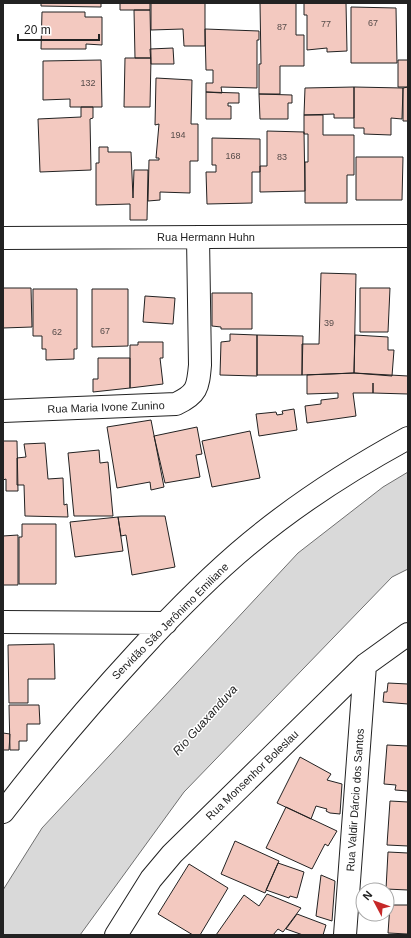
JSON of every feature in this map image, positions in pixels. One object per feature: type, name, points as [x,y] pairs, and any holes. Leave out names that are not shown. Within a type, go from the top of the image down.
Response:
[{"type":"street","name":"Rua Hermann Huhn","points":[[3,238],[408,236]]},
{"type":"street","name":"Rua Maria Ivone Zunino","points":[[3,411],[176,404],[188,398],[198,385],[200,365],[198,237]]},
{"type":"street","name":"Servidão São Jerônimo Emiliane","points":[[3,812],[83,712],[204,583],[250,543],[301,504],[366,461],[408,438]]},
{"type":"street","points":[[3,622],[166,623]]},
{"type":"street","name":"Rua Monsenhor Boleslau","points":[[116,935],[159,868],[365,666],[408,634]]},
{"type":"street","name":"Rua Valdir Dárcio dos Santos","points":[[346,935],[365,666]]},
{"type":"water","name":"Rio Guaxanduva","points":[[408,472],[408,569],[392,577],[184,792],[80,935],[3,935],[3,890],[42,828],[298,553],[383,487]]},
{"type":"building","points":[[41,3],[101,3],[101,7],[41,6]]},
{"type":"building","points":[[120,3],[150,3],[150,10],[120,10]]},
{"type":"building","points":[[151,3],[205,3],[205,46],[184,46],[183,29],[151,30]]},
{"type":"building","points":[[260,3],[296,3],[296,35],[304,35],[304,66],[280,66],[280,94],[259,94],[259,64],[261,64]]},
{"type":"building","points":[[304,3],[346,3],[347,51],[327,52],[327,48],[307,50],[307,15],[304,15]]},
{"type":"building","points":[[351,7],[396,8],[397,63],[351,63]]},
{"type":"building","points":[[134,10],[150,10],[151,58],[135,58]]},
{"type":"building","points":[[42,12],[85,12],[85,17],[102,17],[102,45],[86,44],[86,49],[41,49]]},
{"type":"building","points":[[205,29],[259,31],[259,40],[257,40],[257,88],[221,87],[222,93],[206,92],[206,83],[213,83],[213,70],[206,70]]},
{"type":"building","points":[[173,48],[174,64],[151,64],[150,49]]},
{"type":"building","points":[[125,58],[151,58],[150,107],[124,107]]},
{"type":"building","points":[[101,60],[102,107],[70,107],[70,99],[43,100],[43,61]]},
{"type":"building","points":[[398,60],[408,60],[408,87],[398,87]]},
{"type":"building","points":[[156,78],[192,80],[191,124],[198,124],[198,161],[190,161],[190,193],[160,192],[160,200],[148,201],[149,160],[159,160],[159,158],[156,158],[159,124],[155,125]]},
{"type":"building","points":[[354,87],[403,88],[402,119],[391,118],[391,135],[364,134],[364,128],[354,128]]},
{"type":"building","points":[[354,87],[354,118],[334,118],[334,114],[304,115],[305,88]]},
{"type":"building","points":[[408,87],[408,121],[403,121],[403,88]]},
{"type":"building","points":[[206,92],[239,93],[239,103],[228,103],[228,106],[231,106],[231,119],[206,119]]},
{"type":"building","points":[[259,94],[292,95],[292,103],[288,103],[288,119],[260,119]]},
{"type":"building","points":[[81,107],[93,107],[93,118],[90,119],[91,170],[40,172],[38,119],[81,117]]},
{"type":"building","points":[[304,115],[323,115],[323,135],[354,135],[354,175],[347,175],[347,203],[305,203],[305,162],[308,162],[308,134],[304,134]]},
{"type":"building","points":[[267,131],[304,132],[305,191],[260,192],[260,166],[267,166]]},
{"type":"building","points":[[212,138],[260,139],[260,172],[252,172],[252,203],[207,204],[206,172],[216,172],[216,165],[212,165]]},
{"type":"building","points":[[99,147],[108,147],[108,152],[131,152],[133,198],[134,170],[148,170],[147,220],[130,220],[130,204],[96,205],[96,163],[99,163]]},
{"type":"building","points":[[356,157],[403,157],[402,200],[356,200]]},
{"type":"building","points":[[321,273],[356,274],[354,373],[302,375],[302,344],[319,344]]},
{"type":"building","points":[[3,288],[31,288],[32,327],[3,328]]},
{"type":"building","points":[[360,288],[390,288],[388,332],[360,332]]},
{"type":"building","points":[[33,289],[77,289],[77,349],[74,349],[74,359],[46,360],[46,349],[42,349],[42,336],[33,336]]},
{"type":"building","points":[[92,289],[128,289],[128,346],[92,347]]},
{"type":"building","points":[[212,293],[252,293],[252,329],[221,329],[221,327],[212,326]]},
{"type":"building","points":[[145,296],[175,298],[173,324],[143,322]]},
{"type":"building","points":[[230,334],[257,335],[257,376],[220,375],[221,342],[230,341]]},
{"type":"building","points":[[257,335],[303,336],[302,375],[257,375]]},
{"type":"building","points":[[355,335],[388,337],[388,350],[394,350],[392,376],[354,373]]},
{"type":"building","points":[[138,342],[163,342],[163,358],[160,358],[163,384],[130,388],[130,345],[138,345]]},
{"type":"building","points":[[98,358],[130,358],[130,388],[93,392],[93,379],[98,379]]},
{"type":"building","points":[[354,373],[408,376],[408,394],[353,393],[356,416],[307,423],[305,406],[321,404],[321,400],[338,398],[338,393],[307,394],[307,375]]},
{"type":"building","points":[[294,409],[297,430],[259,436],[256,414],[276,412],[277,415],[283,414],[282,411]]},
{"type":"building","points":[[151,420],[164,487],[151,490],[150,482],[117,488],[107,427]]},
{"type":"building","points":[[197,427],[202,454],[196,455],[200,477],[165,483],[154,436]]},
{"type":"building","points":[[250,431],[260,478],[212,487],[202,441]]},
{"type":"building","points":[[3,441],[17,441],[18,491],[6,491],[6,479],[3,480]]},
{"type":"building","points":[[45,443],[48,479],[63,478],[64,505],[67,504],[68,517],[25,516],[24,485],[17,485],[17,458],[26,457],[24,444]]},
{"type":"building","points":[[99,450],[100,463],[108,462],[113,516],[74,516],[68,453]]},
{"type":"building","points":[[165,516],[175,567],[132,575],[126,535],[121,536],[118,517]]},
{"type":"building","points":[[118,517],[123,551],[75,557],[70,522]]},
{"type":"building","points":[[22,524],[56,524],[56,584],[19,584],[19,537],[22,537]]},
{"type":"building","points":[[18,535],[18,585],[3,585],[3,536]]},
{"type":"building","points":[[54,644],[55,679],[28,679],[28,703],[9,703],[8,645]]},
{"type":"building","points":[[388,683],[408,684],[408,704],[383,702],[384,692],[387,692]]},
{"type":"building","points":[[9,705],[39,705],[40,724],[27,724],[27,741],[19,741],[19,750],[10,750]]},
{"type":"building","points":[[3,733],[10,734],[9,750],[3,750]]},
{"type":"building","points":[[387,745],[408,746],[408,791],[395,790],[396,785],[384,784]]},
{"type":"building","points":[[300,757],[331,774],[327,780],[342,784],[340,814],[330,813],[326,811],[327,809],[316,806],[311,819],[277,803]]},
{"type":"building","points":[[390,801],[408,802],[408,846],[387,845]]},
{"type":"building","points":[[286,807],[337,831],[328,846],[325,844],[312,869],[266,848]]},
{"type":"building","points":[[235,841],[279,861],[265,893],[221,874]]},
{"type":"building","points":[[388,852],[408,853],[408,890],[395,889],[395,882],[386,882]]},
{"type":"building","points":[[278,863],[304,872],[297,898],[290,896],[289,898],[266,890]]},
{"type":"building","points":[[189,864],[228,888],[200,935],[193,935],[158,914]]},
{"type":"building","points":[[321,875],[335,881],[332,921],[316,916]]},
{"type":"building","points":[[267,894],[301,908],[283,932],[278,929],[273,935],[216,935],[244,895],[259,906]]},
{"type":"building","points":[[395,905],[408,905],[408,934],[388,933],[389,922],[395,922]]},
{"type":"building","points":[[297,914],[326,925],[323,935],[303,935],[286,929]]}]
